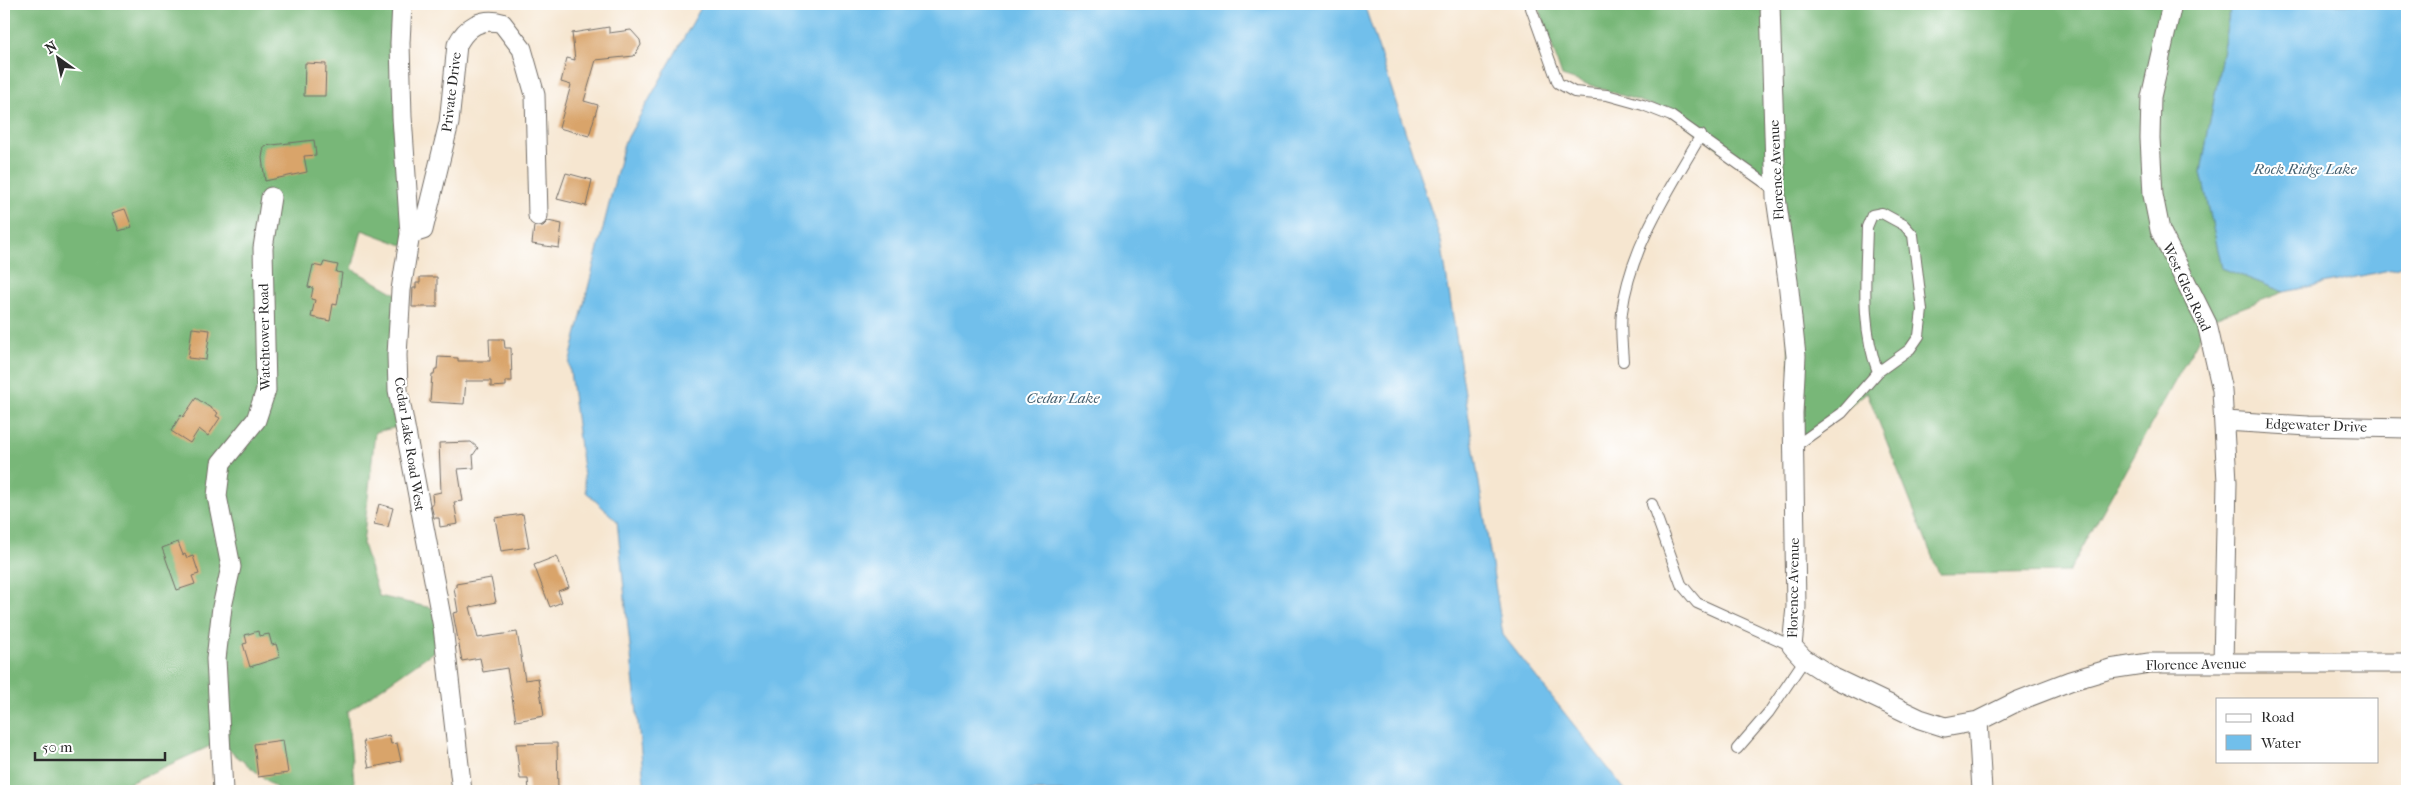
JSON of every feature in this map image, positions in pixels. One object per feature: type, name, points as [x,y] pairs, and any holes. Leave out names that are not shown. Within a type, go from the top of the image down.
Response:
[{"type":"street","name":"Cedar Lake Road West","points":[[402,4],[400,43],[402,117],[410,234],[401,290],[397,354],[398,390],[443,627],[462,791]]},
{"type":"street","name":"Florence Avenue","points":[[1770,4],[1776,190],[1796,356],[1794,447],[1796,608],[1792,646],[1805,660],[1834,678],[1920,719],[1945,727],[1978,720],[2061,684],[2110,670],[2149,663],[2407,663]]},
{"type":"street","name":"West Glen Road","points":[[2172,4],[2151,97],[2150,138],[2153,195],[2160,230],[2207,324],[2216,356],[2225,421],[2227,482],[2223,662]]},
{"type":"street","name":"Private Drive","points":[[410,234],[423,230],[449,123],[457,45],[472,26],[486,20],[502,23],[522,49],[534,95],[538,216]]},
{"type":"street","name":"Watchtower Road","points":[[223,791],[216,659],[222,606],[231,567],[217,496],[221,463],[256,420],[266,390],[262,248],[271,197]]},
{"type":"street","name":"Edgewater Drive","points":[[2225,421],[2308,426],[2407,428]]},
{"type":"street","points":[[1978,720],[1982,791]]},
{"type":"lane","points":[[1531,8],[1558,83],[1574,92],[1607,95],[1643,105],[1671,116],[1776,190]]},
{"type":"lane","points":[[1623,361],[1621,313],[1632,268],[1664,197],[1701,136]]},
{"type":"lane","points":[[1794,447],[1842,412],[1878,372],[1910,350],[1919,336],[1922,310],[1913,235],[1904,225],[1882,213],[1872,215],[1867,227],[1865,312],[1870,352],[1878,372]]},
{"type":"lane","points":[[1652,504],[1681,584],[1697,603],[1792,646]]},
{"type":"lane","points":[[1737,749],[1769,712],[1805,660]]},
{"type":"green space","points":[[4,4],[402,4],[405,246],[362,230],[352,269],[400,296],[403,426],[375,432],[363,544],[379,596],[436,609],[443,645],[347,712],[355,791],[280,791],[219,742],[112,791],[4,791],[4,244],[6,154]]},
{"type":"green space","points":[[1538,4],[2231,4],[2201,172],[2222,268],[2284,292],[2209,320],[2069,572],[1939,574],[1867,392],[1797,447],[1775,191],[1667,110],[1562,76]]},
{"type":"water","name":"Cedar Lake","points":[[703,4],[1364,4],[1441,241],[1503,635],[1626,791],[645,791],[617,521],[586,492],[569,364],[624,144]]},
{"type":"water","name":"Rock Ridge Lake","points":[[2231,4],[2407,4],[2407,260],[2399,268],[2284,292],[2222,268],[2201,172]]},
{"type":"building","points":[[609,27],[609,33],[631,30],[640,40],[641,45],[634,56],[596,60],[584,101],[598,105],[589,136],[559,128],[571,85],[561,82],[567,58],[575,60],[572,33]]},
{"type":"building","points":[[305,63],[326,64],[325,96],[304,96]]},
{"type":"building","points":[[314,140],[316,155],[304,156],[307,172],[265,181],[262,158],[264,146]]},
{"type":"building","points":[[566,173],[592,180],[586,206],[557,199]]},
{"type":"building","points":[[125,209],[132,227],[119,231],[112,213]]},
{"type":"building","points":[[548,221],[562,224],[559,248],[532,244],[534,226],[543,226]]},
{"type":"building","points":[[324,262],[338,265],[336,272],[342,273],[337,305],[333,304],[330,321],[311,317],[315,300],[311,299],[313,288],[308,287],[313,265],[322,267]]},
{"type":"building","points":[[420,277],[437,277],[437,307],[412,307],[413,288],[416,288],[416,283],[420,283]]},
{"type":"building","points":[[192,328],[210,330],[206,360],[188,358]]},
{"type":"building","points":[[489,339],[504,339],[505,348],[511,348],[512,381],[506,381],[506,386],[491,387],[491,381],[466,381],[464,404],[430,402],[432,374],[437,369],[438,357],[458,358],[458,361],[490,361]]},
{"type":"building","points":[[196,398],[218,413],[216,416],[220,418],[208,436],[199,429],[190,443],[171,431],[181,415],[183,417]]},
{"type":"building","points":[[471,442],[478,448],[473,455],[474,468],[458,469],[463,501],[454,502],[458,524],[440,527],[439,518],[434,518],[431,505],[433,505],[432,494],[441,492],[439,443]]},
{"type":"building","points":[[379,504],[393,508],[388,527],[374,524]]},
{"type":"building","points":[[523,514],[529,547],[501,551],[495,518]]},
{"type":"building","points":[[178,542],[183,555],[185,554],[187,558],[193,556],[199,574],[192,576],[195,584],[177,590],[162,548]]},
{"type":"building","points":[[557,556],[569,587],[558,591],[562,602],[550,607],[534,565]]},
{"type":"building","points":[[491,578],[496,602],[470,607],[478,638],[517,632],[525,680],[538,678],[544,716],[516,721],[507,668],[483,672],[480,658],[462,661],[453,613],[458,612],[454,588],[456,584]]},
{"type":"building","points":[[258,631],[259,636],[269,634],[272,645],[276,644],[280,657],[250,667],[243,644],[247,643],[245,635]]},
{"type":"building","points":[[389,735],[391,744],[397,743],[401,761],[369,768],[363,741]]},
{"type":"building","points":[[283,740],[288,773],[258,777],[254,744]]},
{"type":"building","points":[[557,743],[558,791],[529,791],[528,779],[520,779],[516,744]]}]
